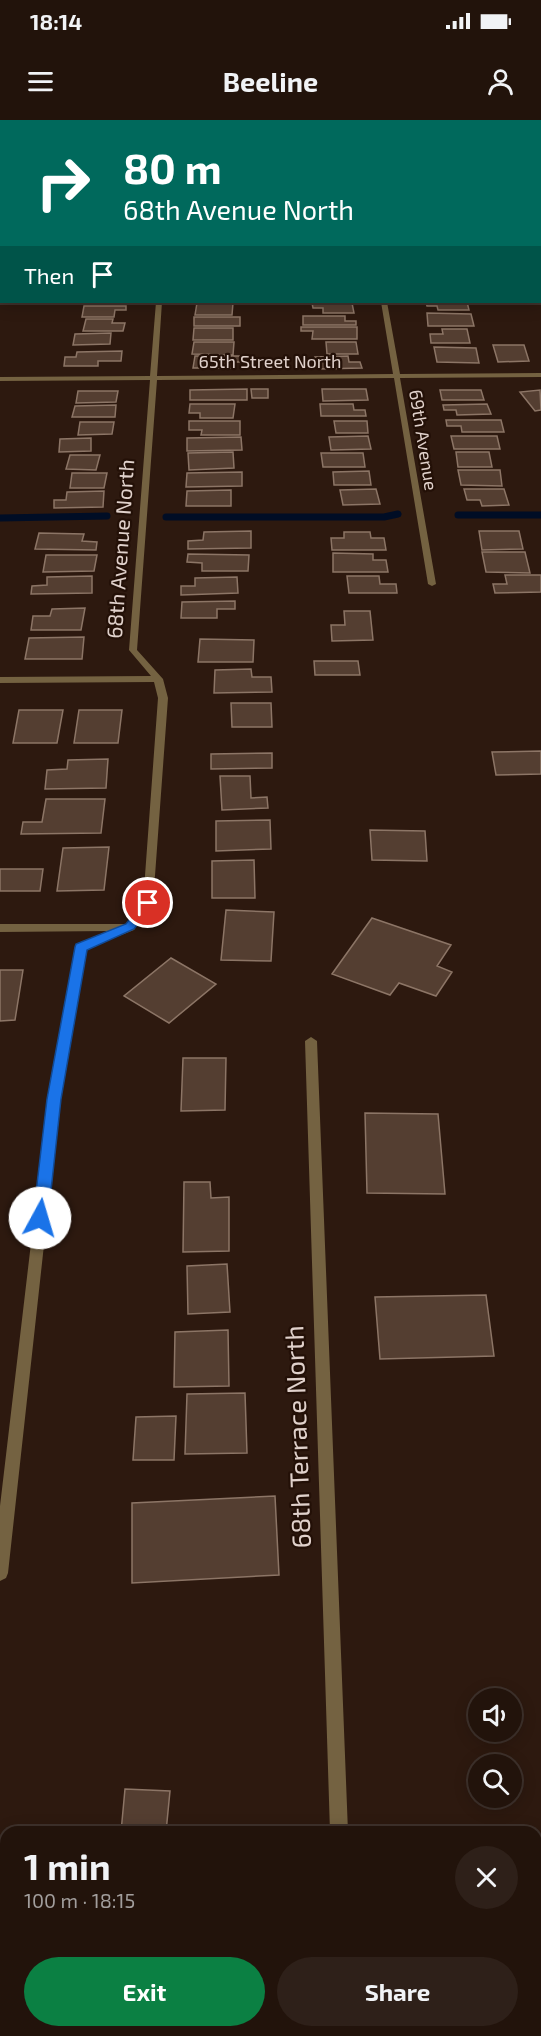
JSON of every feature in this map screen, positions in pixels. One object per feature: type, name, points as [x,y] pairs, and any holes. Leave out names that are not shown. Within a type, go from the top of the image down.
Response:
[{"type":"street","name":"68th Avenue North","points":[[158,679],[133,650],[159,303]]},
{"type":"street","name":"69th Avenue","points":[[384,303],[432,584]]},
{"type":"street","name":"65th Street North","points":[[0,379],[541,375]]},
{"type":"street","points":[[0,680],[158,679],[163,698],[148,903],[130,927],[81,947],[54,1099],[0,1573]]},
{"type":"street","points":[[0,928],[130,927]]},
{"type":"street","name":"68th Terrace North","points":[[311,1041],[339,1826]]},
{"type":"building","points":[[197,303],[233,303],[232,315],[195,315]]},
{"type":"building","points":[[312,303],[352,303],[354,313],[323,313],[323,308],[313,308]]},
{"type":"building","points":[[426,303],[467,303],[469,310],[438,310],[437,306],[427,306]]},
{"type":"building","points":[[84,306],[126,306],[126,310],[115,310],[114,317],[82,317]]},
{"type":"building","points":[[427,313],[471,314],[474,326],[428,326]]},
{"type":"building","points":[[303,316],[345,316],[345,321],[356,321],[356,325],[303,325]]},
{"type":"building","points":[[194,317],[240,317],[240,326],[194,326]]},
{"type":"building","points":[[86,319],[113,319],[112,323],[125,323],[123,331],[83,331]]},
{"type":"building","points":[[301,327],[357,327],[357,339],[312,339],[313,331],[301,331]]},
{"type":"building","points":[[194,328],[233,328],[233,340],[193,340]]},
{"type":"building","points":[[442,329],[467,329],[470,343],[431,343],[430,334],[443,334]]},
{"type":"building","points":[[111,333],[110,344],[73,345],[75,334]]},
{"type":"building","points":[[194,342],[234,342],[233,355],[192,354]]},
{"type":"building","points":[[326,342],[356,342],[358,354],[327,354]]},
{"type":"building","points":[[493,345],[524,345],[529,361],[498,362]]},
{"type":"building","points":[[434,347],[476,348],[479,363],[437,362]]},
{"type":"building","points":[[122,351],[121,361],[98,361],[98,366],[64,366],[65,357],[76,357],[77,352]]},
{"type":"building","points":[[195,356],[245,356],[244,362],[232,362],[231,368],[193,368]]},
{"type":"building","points":[[348,356],[349,362],[360,362],[362,368],[318,369],[315,357]]},
{"type":"building","points":[[247,389],[247,400],[190,400],[190,390]]},
{"type":"building","points":[[251,389],[268,389],[268,398],[252,398]]},
{"type":"building","points":[[322,389],[366,389],[368,400],[323,401]]},
{"type":"building","points":[[440,390],[481,390],[484,400],[442,400]]},
{"type":"building","points":[[540,390],[541,410],[535,411],[520,392]]},
{"type":"building","points":[[78,391],[118,391],[116,402],[76,403]]},
{"type":"building","points":[[190,404],[235,404],[233,418],[200,418],[200,413],[189,413]]},
{"type":"building","points":[[320,404],[353,404],[354,410],[365,410],[366,416],[321,416]]},
{"type":"building","points":[[487,404],[491,414],[457,415],[456,410],[444,410],[443,405]]},
{"type":"building","points":[[116,405],[115,417],[72,417],[75,406]]},
{"type":"building","points":[[446,420],[501,420],[504,432],[462,432],[461,426],[447,426]]},
{"type":"building","points":[[189,421],[240,421],[240,435],[201,435],[202,430],[189,430]]},
{"type":"building","points":[[334,421],[367,421],[368,433],[336,433]]},
{"type":"building","points":[[80,422],[114,422],[112,434],[78,435]]},
{"type":"building","points":[[368,436],[371,449],[331,450],[329,437]]},
{"type":"building","points":[[451,436],[497,436],[500,449],[454,449]]},
{"type":"building","points":[[241,437],[242,450],[187,451],[187,438]]},
{"type":"building","points":[[91,438],[91,451],[59,452],[60,439]]},
{"type":"building","points":[[233,452],[234,468],[189,470],[188,453]]},
{"type":"building","points":[[456,452],[489,452],[492,467],[458,467]]},
{"type":"building","points":[[321,453],[363,453],[365,467],[323,467]]},
{"type":"building","points":[[70,455],[100,455],[96,470],[66,469]]},
{"type":"building","points":[[458,470],[500,470],[502,486],[461,485]]},
{"type":"building","points":[[369,471],[371,485],[334,485],[333,472]]},
{"type":"building","points":[[242,472],[242,486],[186,487],[187,473]]},
{"type":"building","points":[[72,473],[107,473],[104,488],[70,488]]},
{"type":"building","points":[[376,489],[380,504],[343,505],[340,490]]},
{"type":"building","points":[[464,489],[504,489],[509,505],[482,506],[480,500],[467,500]]},
{"type":"building","points":[[231,490],[231,506],[186,506],[187,491]]},
{"type":"building","points":[[104,491],[103,507],[54,508],[54,500],[66,500],[67,492]]},
{"type":"building","points":[[251,531],[251,548],[188,549],[188,541],[203,540],[204,532]]},
{"type":"building","points":[[479,531],[519,531],[523,549],[482,550]]},
{"type":"building","points":[[344,532],[370,532],[371,538],[384,538],[386,550],[332,550],[331,538],[344,538]]},
{"type":"building","points":[[39,533],[84,534],[82,541],[97,542],[96,550],[35,549]]},
{"type":"building","points":[[482,552],[525,552],[530,573],[486,572]]},
{"type":"building","points":[[333,553],[373,554],[373,560],[386,560],[388,572],[333,572]]},
{"type":"building","points":[[188,554],[249,555],[248,571],[202,571],[202,563],[187,562]]},
{"type":"building","points":[[46,555],[97,555],[94,571],[43,572]]},
{"type":"building","points":[[505,575],[541,575],[541,592],[495,593],[493,584],[507,584]]},
{"type":"building","points":[[92,576],[92,593],[31,594],[32,586],[47,585],[47,577]]},
{"type":"building","points":[[347,576],[379,576],[380,584],[396,584],[397,593],[349,593]]},
{"type":"building","points":[[237,577],[238,593],[181,595],[181,586],[195,586],[195,578]]},
{"type":"building","points":[[235,601],[235,609],[217,609],[217,618],[181,618],[182,602]]},
{"type":"building","points":[[85,608],[81,630],[31,630],[33,616],[50,616],[52,609]]},
{"type":"building","points":[[344,611],[370,611],[373,640],[332,641],[331,625],[345,625]]},
{"type":"building","points":[[84,637],[82,659],[25,659],[29,638]]},
{"type":"building","points":[[200,639],[254,640],[253,662],[198,662]]},
{"type":"building","points":[[314,661],[358,661],[360,675],[315,675]]},
{"type":"building","points":[[251,669],[252,677],[271,677],[272,692],[214,693],[215,670]]},
{"type":"building","points":[[231,703],[271,703],[272,727],[232,727]]},
{"type":"building","points":[[19,710],[63,710],[57,743],[13,743]]},
{"type":"building","points":[[79,710],[122,710],[118,743],[74,743]]},
{"type":"building","points":[[541,751],[541,774],[496,775],[492,752]]},
{"type":"building","points":[[272,753],[272,768],[211,769],[211,754]]},
{"type":"building","points":[[108,759],[106,788],[45,789],[47,770],[67,769],[68,760]]},
{"type":"building","points":[[220,776],[250,776],[251,798],[267,797],[268,808],[222,810]]},
{"type":"building","points":[[46,799],[105,799],[101,833],[21,834],[23,822],[42,822]]},
{"type":"building","points":[[270,820],[271,849],[216,851],[216,821]]},
{"type":"building","points":[[370,830],[425,831],[427,861],[372,860]]},
{"type":"building","points":[[109,847],[104,890],[57,891],[63,848]]},
{"type":"building","points":[[254,860],[255,898],[212,898],[212,861]]},
{"type":"building","points":[[0,869],[43,869],[40,891],[0,891]]},
{"type":"building","points":[[226,910],[274,912],[271,961],[221,960]]},
{"type":"building","points":[[372,918],[451,945],[437,966],[452,972],[436,996],[399,983],[390,995],[332,974]]},
{"type":"building","points":[[171,958],[216,984],[169,1023],[124,996]]},
{"type":"building","points":[[0,970],[23,970],[15,1020],[0,1021]]},
{"type":"building","points":[[183,1058],[226,1058],[225,1110],[181,1111]]},
{"type":"building","points":[[365,1113],[438,1114],[445,1194],[367,1193]]},
{"type":"building","points":[[184,1182],[210,1182],[211,1198],[229,1197],[229,1251],[183,1252]]},
{"type":"building","points":[[227,1264],[230,1312],[188,1314],[187,1266]]},
{"type":"building","points":[[486,1295],[494,1356],[380,1359],[375,1297]]},
{"type":"building","points":[[228,1330],[229,1386],[174,1387],[175,1332]]},
{"type":"building","points":[[245,1393],[247,1453],[185,1454],[187,1394]]},
{"type":"building","points":[[176,1416],[174,1460],[133,1460],[136,1417]]},
{"type":"building","points":[[275,1496],[279,1575],[132,1583],[132,1503]]},
{"type":"building","points":[[125,1789],[170,1791],[167,1826],[122,1826]]},
{"type":"waterway","points":[[166,517],[384,517],[398,514]]},
{"type":"waterway","points":[[458,515],[541,515]]},
{"type":"waterway","points":[[0,518],[107,516]]},
{"type":"route","points":[[40,1218],[54,1099],[81,947],[130,927],[148,903]]}]
